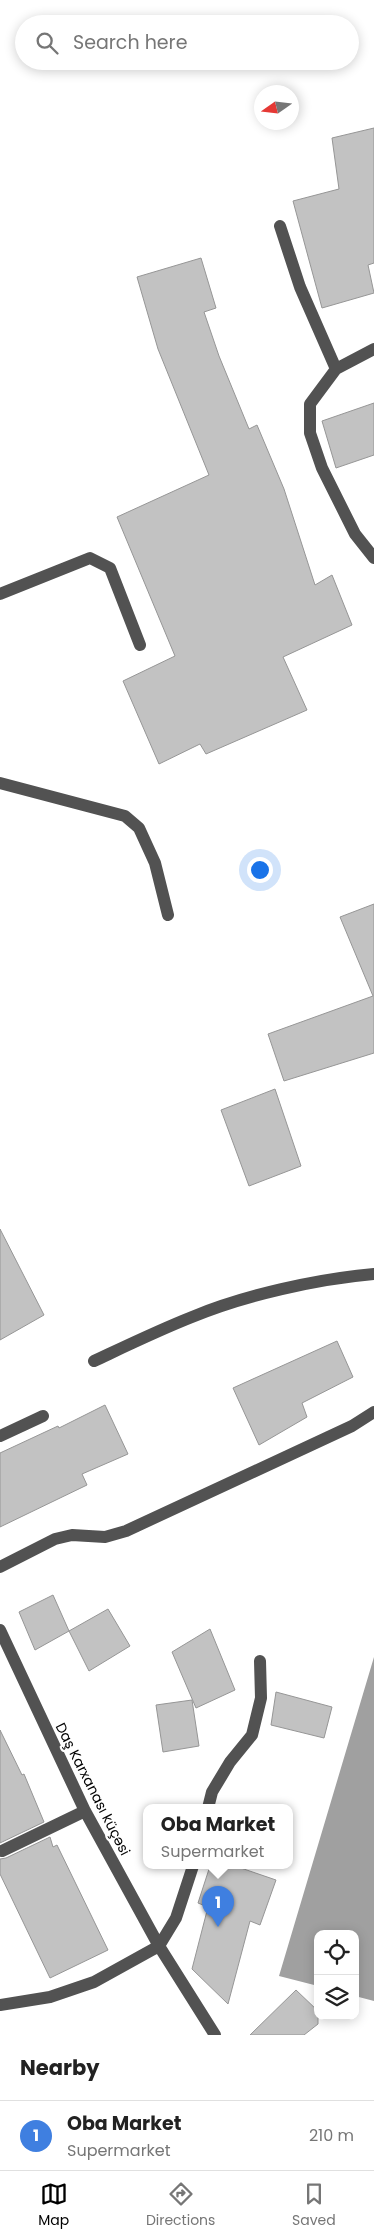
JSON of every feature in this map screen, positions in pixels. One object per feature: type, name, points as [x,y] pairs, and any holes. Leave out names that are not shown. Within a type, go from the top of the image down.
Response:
[{"type":"street","points":[[280,226],[300,287],[336,369]]},
{"type":"street","points":[[374,349],[336,369],[310,404],[310,433],[322,468],[354,534],[374,558]]},
{"type":"street","points":[[0,594],[90,558],[110,568],[140,645]]},
{"type":"street","points":[[0,783],[125,816],[139,828],[154,863],[168,915]]},
{"type":"street","points":[[94,1361],[193,1316],[264,1294],[339,1277],[374,1274]]},
{"type":"street","points":[[0,1567],[55,1539],[72,1536],[105,1537],[126,1532],[352,1426],[374,1412]]},
{"type":"street","points":[[0,1436],[43,1416]]},
{"type":"street","name":"Daş Karxanası küçəsi","points":[[0,1630],[85,1811],[159,1946],[215,2035]]},
{"type":"street","points":[[209,1804],[212,1792],[225,1769],[252,1735],[261,1698],[260,1661]]},
{"type":"street","points":[[2,1851],[85,1811]]},
{"type":"street","points":[[0,2005],[50,1997],[94,1982],[159,1946],[176,1918],[191,1869]]},
{"type":"shaded area","points":[[374,1657],[374,2001],[359,1997],[359,1930],[314,1930],[314,1985],[279,1976]]},
{"type":"building","points":[[374,128],[374,263],[368,265],[374,293],[322,308],[293,201],[339,189],[332,138]]},
{"type":"building","points":[[201,258],[216,308],[204,312],[219,356],[249,429],[257,425],[284,489],[315,585],[332,575],[352,625],[283,657],[307,710],[206,754],[200,744],[159,764],[123,681],[175,656],[117,517],[209,475],[158,349],[137,277]]},
{"type":"building","points":[[374,403],[374,455],[336,468],[322,421]]},
{"type":"building","points":[[374,904],[374,1053],[284,1081],[268,1034],[373,996],[340,917]]},
{"type":"building","points":[[275,1089],[301,1166],[249,1186],[221,1110]]},
{"type":"building","points":[[0,1229],[44,1315],[0,1340]]},
{"type":"building","points":[[337,1341],[353,1377],[302,1403],[307,1417],[259,1445],[233,1388]]},
{"type":"building","points":[[105,1405],[128,1454],[82,1474],[87,1485],[0,1527],[0,1453],[58,1426],[59,1428]]},
{"type":"building","points":[[53,1595],[69,1631],[35,1650],[19,1612]]},
{"type":"building","points":[[108,1609],[130,1646],[89,1671],[69,1631]]},
{"type":"building","points":[[210,1629],[235,1690],[196,1708],[172,1652]]},
{"type":"building","points":[[276,1692],[332,1707],[324,1738],[271,1725]]},
{"type":"building","points":[[192,1700],[199,1746],[163,1752],[156,1705]]},
{"type":"building","points":[[0,1730],[22,1775],[24,1774],[44,1822],[0,1843]]},
{"type":"building","points":[[50,1837],[53,1847],[57,1845],[108,1950],[50,1978],[0,1874],[0,1859],[6,1858]]},
{"type":"building","points":[[209,1869],[244,1869],[276,1880],[260,1925],[250,1921],[228,2004],[192,1969],[208,1907],[198,1903]]},
{"type":"building","points":[[296,1990],[314,2007],[314,2020],[318,2020],[318,2024],[304,2035],[250,2035]]},
{"type":"place","name":"Oba Market","points":[[218,1927]]}]
